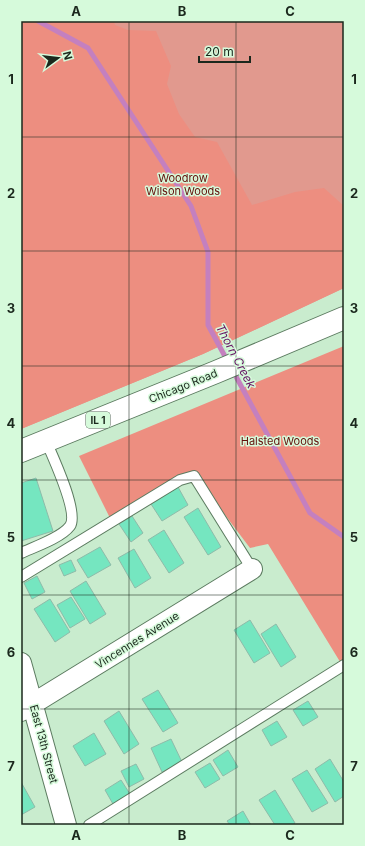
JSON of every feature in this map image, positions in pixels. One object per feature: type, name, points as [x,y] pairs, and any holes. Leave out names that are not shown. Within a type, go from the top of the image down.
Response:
[{"type":"main road","name":"Chicago Road","points":[[21,451],[174,390],[344,318]]},
{"type":"street","name":"Vincennes Avenue","points":[[27,707],[252,569]]},
{"type":"street","name":"East 13th Street","points":[[21,663],[27,707],[66,825]]},
{"type":"lane","points":[[21,553],[52,539],[69,527],[72,521],[71,508],[66,490],[46,441]]},
{"type":"lane","points":[[21,577],[180,480],[194,476],[252,569]]},
{"type":"lane","points":[[89,825],[344,665]]},
{"type":"green space","name":"Woodrow Wilson Woods","points":[[21,21],[344,21],[344,288],[203,354],[21,429]]},
{"type":"green space","name":"Woodrow Wilson Woods","points":[[21,21],[114,21],[115,25],[128,30],[156,31],[171,66],[167,84],[179,114],[195,137],[217,142],[252,205],[295,192],[324,188],[344,206],[344,288],[203,354],[21,429]]},
{"type":"green space","name":"Halsted Woods","points":[[344,346],[344,664],[342,665],[268,544],[250,548],[216,503],[181,475],[110,518],[79,456]]},
{"type":"building","points":[[36,478],[53,531],[21,541],[21,483]]},
{"type":"building","points":[[178,487],[188,505],[162,521],[151,504]]},
{"type":"building","points":[[198,508],[221,547],[208,555],[184,517]]},
{"type":"building","points":[[132,516],[143,533],[131,542],[119,524]]},
{"type":"building","points":[[164,530],[184,563],[169,573],[148,540]]},
{"type":"building","points":[[100,547],[111,565],[88,578],[77,560]]},
{"type":"building","points":[[134,549],[151,578],[135,588],[118,558]]},
{"type":"building","points":[[71,560],[76,571],[64,576],[59,565]]},
{"type":"building","points":[[37,576],[45,592],[32,599],[24,583]]},
{"type":"building","points":[[86,581],[106,614],[90,624],[70,591]]},
{"type":"building","points":[[71,597],[85,619],[70,628],[57,605]]},
{"type":"building","points":[[50,599],[70,632],[55,642],[34,609]]},
{"type":"building","points":[[250,620],[270,653],[254,663],[234,630]]},
{"type":"building","points":[[276,624],[296,657],[281,667],[261,634]]},
{"type":"building","points":[[158,690],[178,723],[163,732],[142,699]]},
{"type":"building","points":[[308,701],[318,717],[303,726],[293,710]]},
{"type":"building","points":[[119,711],[139,744],[124,754],[104,721]]},
{"type":"building","points":[[277,721],[287,737],[271,746],[262,730]]},
{"type":"building","points":[[94,733],[106,754],[85,766],[73,746]]},
{"type":"building","points":[[171,739],[182,762],[162,772],[151,748]]},
{"type":"building","points":[[228,750],[238,767],[223,776],[213,760]]},
{"type":"building","points":[[330,759],[344,782],[344,796],[335,802],[315,769]]},
{"type":"building","points":[[210,763],[220,779],[205,788],[195,772]]},
{"type":"building","points":[[136,764],[144,779],[129,787],[121,771]]},
{"type":"building","points":[[307,770],[328,803],[312,812],[292,779]]},
{"type":"building","points":[[121,780],[130,794],[113,804],[105,790]]},
{"type":"building","points":[[21,782],[35,807],[21,815]]},
{"type":"building","points":[[275,790],[295,823],[292,825],[275,825],[259,800]]},
{"type":"building","points":[[243,811],[251,825],[230,825],[227,821]]},
{"type":"waterway","name":"Thorn Creek","points":[[38,21],[88,48],[191,206],[208,252],[208,325],[228,362]]},
{"type":"waterway","name":"Thorn Creek","points":[[233,371],[310,513],[344,537]]}]
